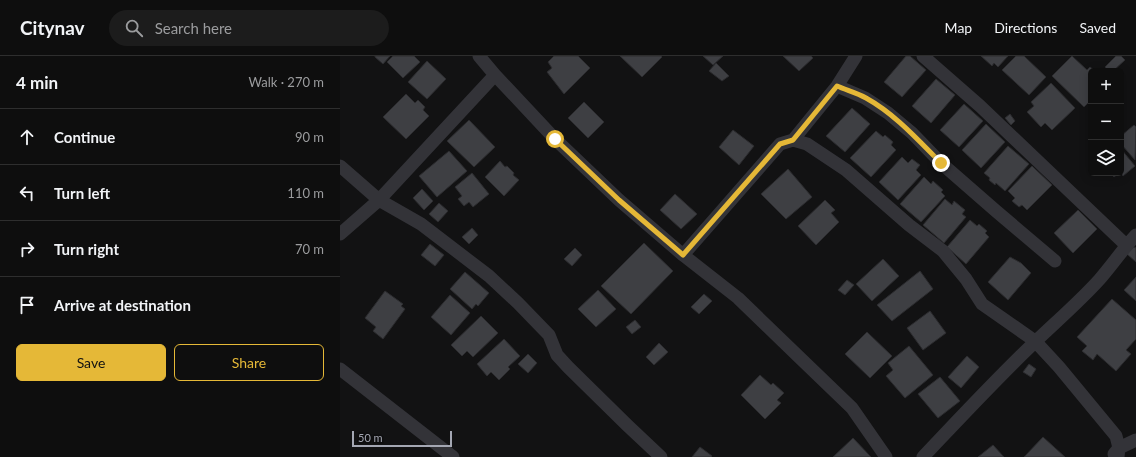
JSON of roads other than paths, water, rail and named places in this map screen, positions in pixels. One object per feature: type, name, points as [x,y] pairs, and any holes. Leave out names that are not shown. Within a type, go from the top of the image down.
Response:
[{"type":"street","points":[[479,56],[555,139],[619,200],[683,255],[738,298],[852,408],[886,457]]},
{"type":"street","points":[[793,140],[837,86],[856,56]]},
{"type":"street","points":[[923,56],[980,106],[1126,245]]},
{"type":"street","points":[[340,234],[379,200],[495,75]]},
{"type":"street","points":[[837,86],[865,98],[888,113],[912,133],[941,163],[1055,260]]},
{"type":"street","points":[[683,255],[780,144],[793,140],[807,144],[846,170],[942,251],[966,279],[982,304],[1035,341],[1059,367],[1116,436],[1116,454]]},
{"type":"street","points":[[340,166],[379,200],[421,224],[488,276],[518,303],[549,335],[558,355],[568,367],[661,457]]},
{"type":"street","points":[[923,457],[1035,341],[1100,279],[1126,245],[1136,235]]},
{"type":"street","points":[[340,368],[453,457]]},
{"type":"street","points":[[1116,454],[1136,440]]}]
